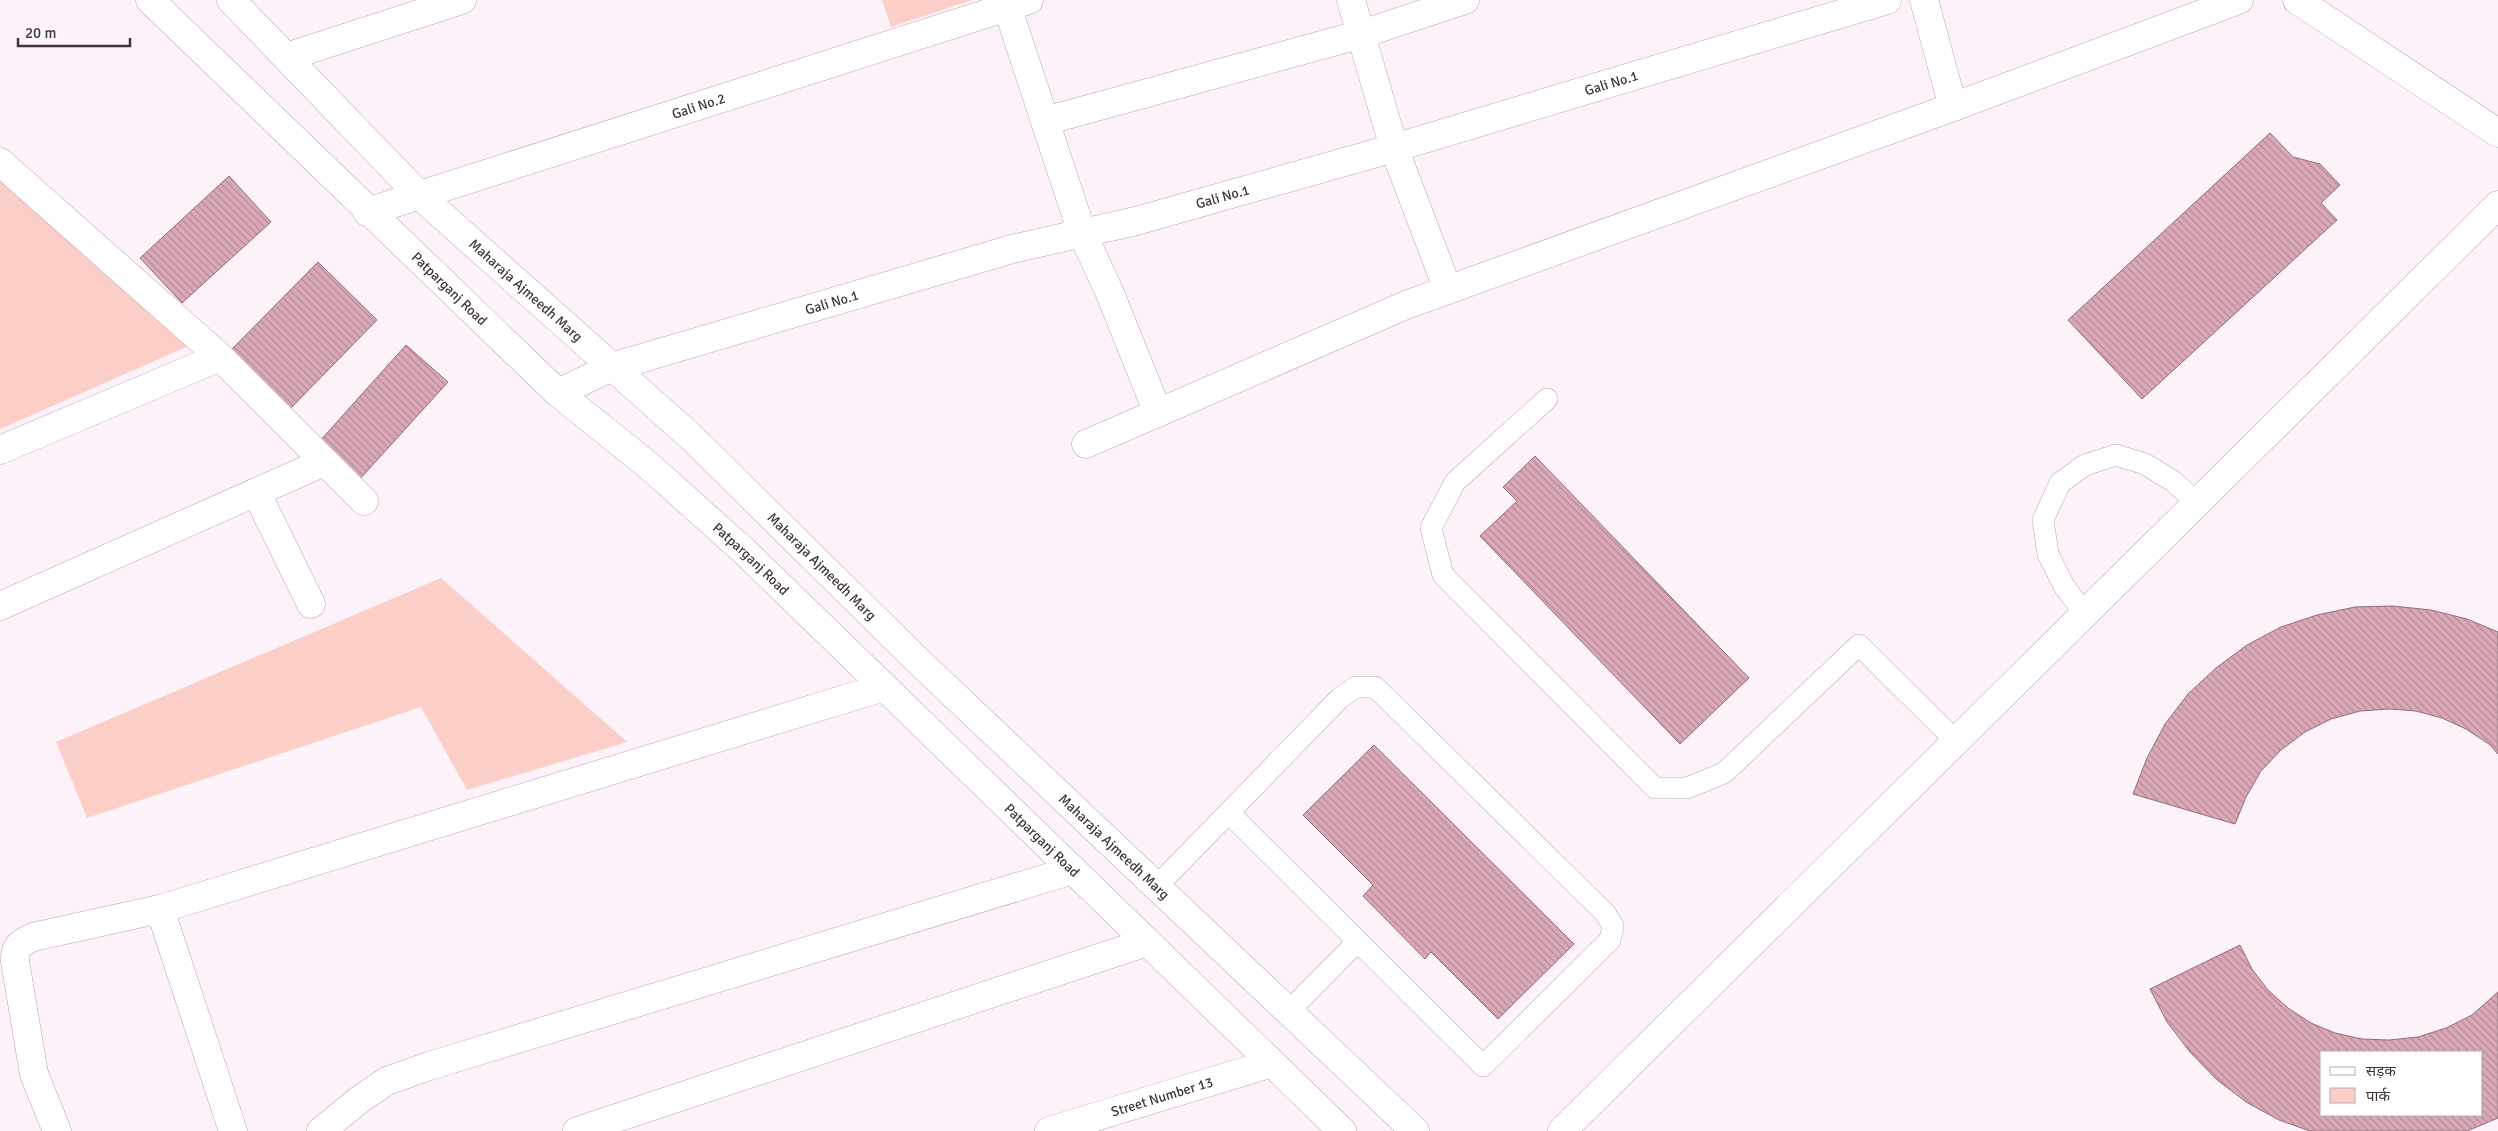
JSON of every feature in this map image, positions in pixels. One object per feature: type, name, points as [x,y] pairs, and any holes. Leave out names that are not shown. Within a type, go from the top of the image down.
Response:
[{"type":"street","name":"Patparganj Road","points":[[150,0],[367,212],[558,393],[648,466],[736,544],[1342,1131]]},
{"type":"street","name":"Maharaja Ajmeedh Marg","points":[[231,0],[419,195],[690,436],[914,657],[1415,1131]]},
{"type":"street","points":[[286,57],[462,0]]},
{"type":"street","points":[[1351,0],[1394,148],[1448,290]]},
{"type":"street","points":[[1045,121],[1362,34],[1465,0]]},
{"type":"street","name":"Gali No.1","points":[[558,393],[612,367],[1012,248],[1136,221],[1394,148],[1887,0]]},
{"type":"street","points":[[1924,0],[1953,107]]},
{"type":"street","points":[[1086,444],[1406,305],[1953,107],[2239,0]]},
{"type":"street","points":[[2297,0],[2498,134]]},
{"type":"street","name":"Gali No.2","points":[[367,212],[1014,2]]},
{"type":"street","points":[[1014,2],[1045,121],[1082,233],[1109,291],[1158,413]]},
{"type":"street","points":[[0,162],[220,357],[364,502]]},
{"type":"street","points":[[1562,1131],[2498,205]]},
{"type":"street","points":[[0,450],[220,357]]},
{"type":"street","points":[[0,606],[324,462]]},
{"type":"street","points":[[256,492],[311,604]]},
{"type":"street","points":[[57,1131],[34,1074],[14,951],[19,944],[33,937],[160,909],[884,687]]},
{"type":"street","points":[[321,1131],[359,1100],[387,1081],[429,1066],[1073,870]]},
{"type":"street","points":[[160,909],[233,1131]]},
{"type":"street","points":[[577,1131],[1147,942]]},
{"type":"street","name":"Street Number 13","points":[[1049,1131],[1272,1063]]},
{"type":"lane","points":[[1547,399],[1455,482],[1432,528],[1443,575],[1655,788],[1687,788],[1724,773],[1859,644],[1956,741]]},
{"type":"lane","points":[[2085,614],[2064,586],[2048,554],[2043,520],[2060,483],[2086,465],[2116,455],[2146,464],[2173,481],[2197,503]]},
{"type":"lane","points":[[1157,886],[1340,698],[1356,687],[1374,687],[1606,913],[1613,926],[1610,940],[1483,1066],[1357,942],[1230,812]]},
{"type":"lane","points":[[1289,1011],[1357,942]]},
{"type":"green space","points":[[882,0],[972,0],[891,27]]},
{"type":"green space","points":[[0,158],[193,344],[0,429]]},
{"type":"green space","points":[[441,578],[627,742],[467,790],[421,707],[87,818],[56,742]]},
{"type":"building","points":[[2270,133],[2293,157],[2320,164],[2340,185],[2321,203],[2337,220],[2142,399],[2068,320]]},
{"type":"building","points":[[229,176],[271,222],[182,303],[140,258]]},
{"type":"building","points":[[318,262],[377,320],[288,411],[229,352]]},
{"type":"building","points":[[406,345],[448,382],[359,480],[318,443]]},
{"type":"building","points":[[1535,456],[1749,678],[1680,744],[1480,536],[1517,501],[1503,487]]},
{"type":"building","points":[[2393,606],[2431,610],[2467,619],[2498,632],[2498,754],[2489,744],[2466,729],[2442,718],[2416,711],[2390,709],[2360,711],[2331,719],[2305,732],[2281,750],[2261,771],[2246,797],[2235,824],[2133,794],[2147,758],[2165,724],[2188,694],[2216,668],[2247,645],[2281,627],[2317,615],[2355,607]]},
{"type":"building","points":[[1374,745],[1574,944],[1498,1019],[1431,952],[1425,959],[1363,896],[1373,885],[1303,815]]},
{"type":"building","points":[[2240,945],[2252,969],[2268,990],[2288,1008],[2311,1023],[2335,1033],[2362,1039],[2389,1040],[2418,1037],[2446,1028],[2472,1015],[2498,992],[2498,1118],[2467,1131],[2310,1131],[2279,1120],[2246,1102],[2216,1079],[2190,1052],[2167,1022],[2150,989]]}]
